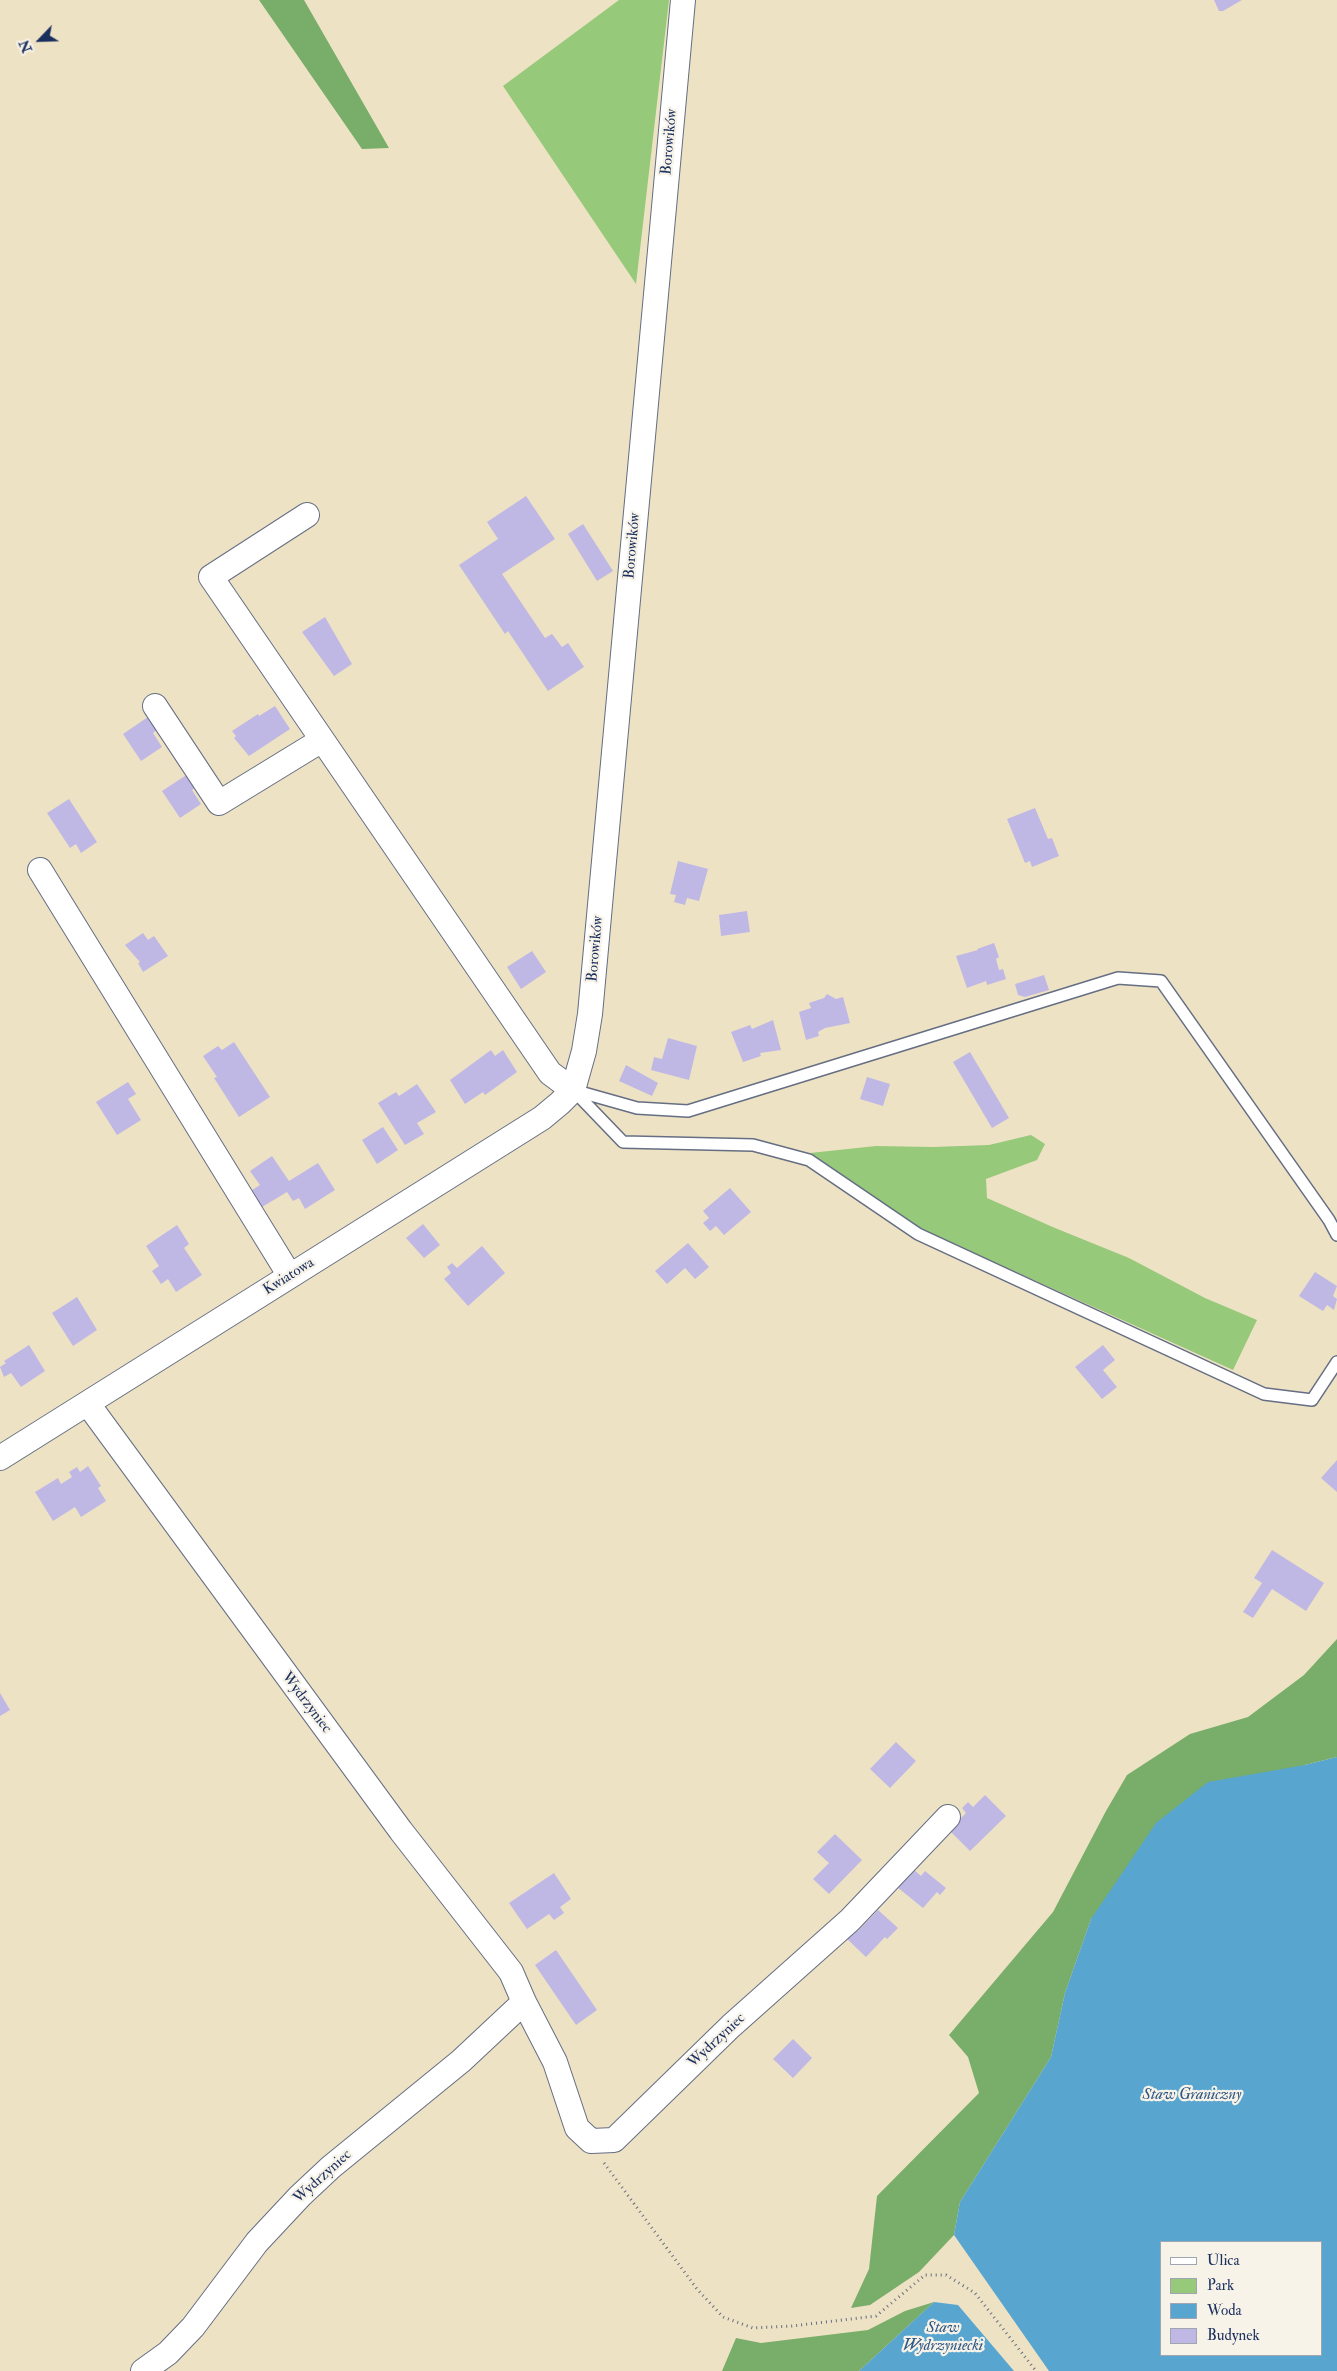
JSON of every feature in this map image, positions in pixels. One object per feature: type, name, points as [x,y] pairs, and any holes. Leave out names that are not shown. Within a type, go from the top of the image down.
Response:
[{"type":"street","name":"Borowików","points":[[573,1090],[584,1051],[590,1014],[683,0]]},
{"type":"street","points":[[308,515],[211,577],[550,1073],[573,1090]]},
{"type":"street","points":[[155,706],[219,803],[322,740]]},
{"type":"street","points":[[40,870],[290,1276]]},
{"type":"street","name":"Kwiatowa","points":[[0,1458],[542,1118],[573,1090]]},
{"type":"street","name":"Wydrzyniec","points":[[88,1404],[390,1815],[511,1972],[555,2062],[578,2128],[591,2142],[614,2140],[731,2026],[850,1920],[948,1817]]},
{"type":"street","name":"Wydrzyniec","points":[[143,2371],[168,2353],[193,2327],[257,2242],[300,2196],[332,2167],[461,2061],[524,2002]]},
{"type":"lane","points":[[573,1090],[636,1108],[688,1111],[1118,978],[1161,981],[1330,1220],[1337,1235]]},
{"type":"lane","points":[[573,1090],[624,1142],[753,1144],[809,1160],[918,1234],[1264,1394],[1312,1400],[1337,1362]]},
{"type":"path","points":[[591,2142],[614,2179],[697,2289],[723,2317],[753,2328],[792,2326],[876,2316],[925,2276],[946,2275],[975,2293],[1036,2371]]},
{"type":"green space","points":[[259,0],[304,0],[389,148],[362,149]]},
{"type":"green space","points":[[619,0],[669,0],[636,284],[503,86]]},
{"type":"green space","points":[[1031,1135],[1045,1144],[1037,1160],[986,1179],[987,1198],[1129,1258],[1205,1298],[1257,1320],[1233,1370],[921,1229],[810,1153],[876,1146],[933,1147],[989,1145]]},
{"type":"green space","points":[[1337,1639],[1337,1757],[1305,1765],[1091,1919],[1065,1993],[1051,2057],[960,2202],[954,2235],[919,2272],[870,2305],[851,2308],[869,2269],[877,2196],[979,2093],[968,2057],[949,2035],[1053,1912],[1127,1775],[1190,1734],[1248,1717],[1304,1675]]},
{"type":"green space","points":[[934,2302],[859,2371],[722,2371],[736,2338],[761,2343],[868,2330],[905,2311]]},
{"type":"water","name":"Staw Graniczny","points":[[1337,1757],[1337,2371],[1049,2371],[954,2235],[960,2202],[1051,2057],[1065,1993],[1091,1919],[1156,1823],[1208,1782],[1305,1765]]},
{"type":"water","name":"Staw Wydrzyniecki","points":[[934,2302],[958,2305],[1014,2371],[859,2371]]},
{"type":"building","points":[[1214,0],[1242,0],[1223,11],[1219,11]]},
{"type":"building","points":[[526,496],[555,539],[502,574],[545,638],[552,634],[562,647],[568,643],[584,667],[548,691],[508,631],[505,634],[459,565],[498,539],[487,522]]},
{"type":"building","points":[[583,524],[613,571],[597,581],[568,534]]},
{"type":"building","points":[[325,617],[352,664],[334,676],[302,632]]},
{"type":"building","points":[[275,706],[290,729],[249,756],[234,738],[236,736],[232,731],[258,714],[259,716]]},
{"type":"building","points":[[148,717],[157,730],[153,733],[162,747],[141,761],[123,734]]},
{"type":"building","points":[[188,774],[196,787],[192,790],[201,804],[180,818],[162,791]]},
{"type":"building","points":[[69,799],[97,842],[81,853],[76,844],[70,848],[47,813]]},
{"type":"building","points":[[1035,808],[1048,839],[1052,838],[1059,856],[1032,867],[1030,861],[1025,863],[1007,819]]},
{"type":"building","points":[[678,861],[708,869],[699,901],[687,898],[685,905],[674,902],[676,895],[670,894]]},
{"type":"building","points":[[747,911],[750,932],[721,936],[719,915]]},
{"type":"building","points":[[143,933],[148,940],[154,936],[168,956],[143,972],[138,963],[140,962],[125,945]]},
{"type":"building","points":[[994,943],[999,957],[996,959],[999,970],[1003,969],[1006,979],[987,985],[986,981],[967,988],[956,956]]},
{"type":"building","points":[[532,951],[546,972],[521,989],[507,967]]},
{"type":"building","points":[[1044,975],[1049,990],[1025,997],[1018,995],[1015,984]]},
{"type":"building","points":[[827,994],[836,999],[843,997],[850,1023],[825,1028],[818,1032],[819,1036],[806,1040],[799,1012],[811,1008],[809,1003],[824,998]]},
{"type":"building","points":[[773,1020],[781,1050],[760,1053],[761,1056],[743,1062],[731,1032],[750,1025],[752,1029]]},
{"type":"building","points":[[668,1038],[697,1046],[689,1080],[651,1070],[654,1057],[662,1059]]},
{"type":"building","points":[[234,1042],[270,1097],[239,1117],[214,1078],[217,1077],[203,1056],[218,1046],[222,1050]]},
{"type":"building","points":[[491,1050],[495,1056],[503,1050],[517,1072],[485,1095],[483,1092],[465,1104],[450,1080]]},
{"type":"building","points":[[970,1052],[1009,1118],[992,1128],[953,1062]]},
{"type":"building","points":[[626,1065],[658,1083],[652,1096],[619,1081]]},
{"type":"building","points":[[867,1077],[890,1084],[883,1106],[860,1099]]},
{"type":"building","points":[[128,1082],[136,1094],[128,1099],[141,1120],[117,1135],[96,1102]]},
{"type":"building","points":[[417,1084],[436,1112],[417,1123],[424,1134],[405,1145],[378,1103],[396,1092],[399,1096]]},
{"type":"building","points":[[383,1127],[398,1150],[377,1164],[362,1140]]},
{"type":"building","points":[[272,1156],[289,1181],[318,1163],[335,1190],[305,1209],[299,1198],[293,1201],[287,1192],[262,1207],[252,1190],[260,1185],[250,1171]]},
{"type":"building","points":[[730,1188],[751,1212],[724,1235],[716,1226],[710,1231],[703,1223],[709,1218],[703,1211]]},
{"type":"building","points":[[423,1224],[440,1245],[424,1258],[406,1238]]},
{"type":"building","points":[[177,1225],[189,1244],[184,1248],[202,1275],[176,1292],[168,1279],[161,1284],[152,1271],[159,1266],[146,1246]]},
{"type":"building","points":[[688,1243],[709,1267],[695,1279],[685,1268],[667,1284],[655,1271]]},
{"type":"building","points":[[482,1246],[505,1273],[468,1306],[444,1279],[451,1273],[447,1267],[452,1263],[457,1268]]},
{"type":"building","points":[[1315,1272],[1337,1286],[1333,1296],[1337,1299],[1334,1310],[1327,1305],[1323,1311],[1299,1296]]},
{"type":"building","points":[[77,1297],[97,1330],[73,1346],[52,1313]]},
{"type":"building","points":[[29,1345],[45,1371],[21,1387],[11,1373],[4,1377],[0,1367],[6,1363],[4,1361]]},
{"type":"building","points":[[1103,1345],[1115,1360],[1103,1370],[1117,1387],[1102,1399],[1075,1367]]},
{"type":"building","points":[[1337,1460],[1337,1492],[1321,1478]]},
{"type":"building","points":[[88,1466],[101,1486],[98,1488],[106,1501],[81,1517],[75,1507],[53,1521],[35,1492],[58,1478],[61,1484],[72,1477],[69,1472],[77,1467],[80,1472]]},
{"type":"building","points":[[1272,1550],[1324,1583],[1306,1611],[1272,1589],[1253,1618],[1243,1612],[1262,1583],[1254,1578]]},
{"type":"building","points":[[0,1693],[10,1710],[0,1716]]},
{"type":"building","points":[[896,1742],[916,1761],[890,1788],[870,1769]]},
{"type":"building","points":[[985,1795],[1006,1816],[970,1851],[949,1830],[966,1813],[962,1808],[968,1802],[973,1807]]},
{"type":"building","points":[[835,1834],[862,1860],[829,1894],[813,1879],[829,1863],[817,1852]]},
{"type":"building","points":[[913,1869],[921,1876],[925,1871],[946,1888],[940,1895],[937,1892],[923,1908],[897,1887]]},
{"type":"building","points":[[554,1873],[571,1899],[560,1907],[564,1913],[554,1920],[549,1914],[527,1929],[509,1903]]},
{"type":"building","points":[[878,1910],[898,1928],[887,1939],[885,1937],[866,1957],[844,1936],[853,1926],[858,1931]]},
{"type":"building","points":[[556,1950],[597,2010],[576,2025],[535,1965]]},
{"type":"building","points":[[793,2039],[812,2058],[793,2078],[773,2059]]}]
